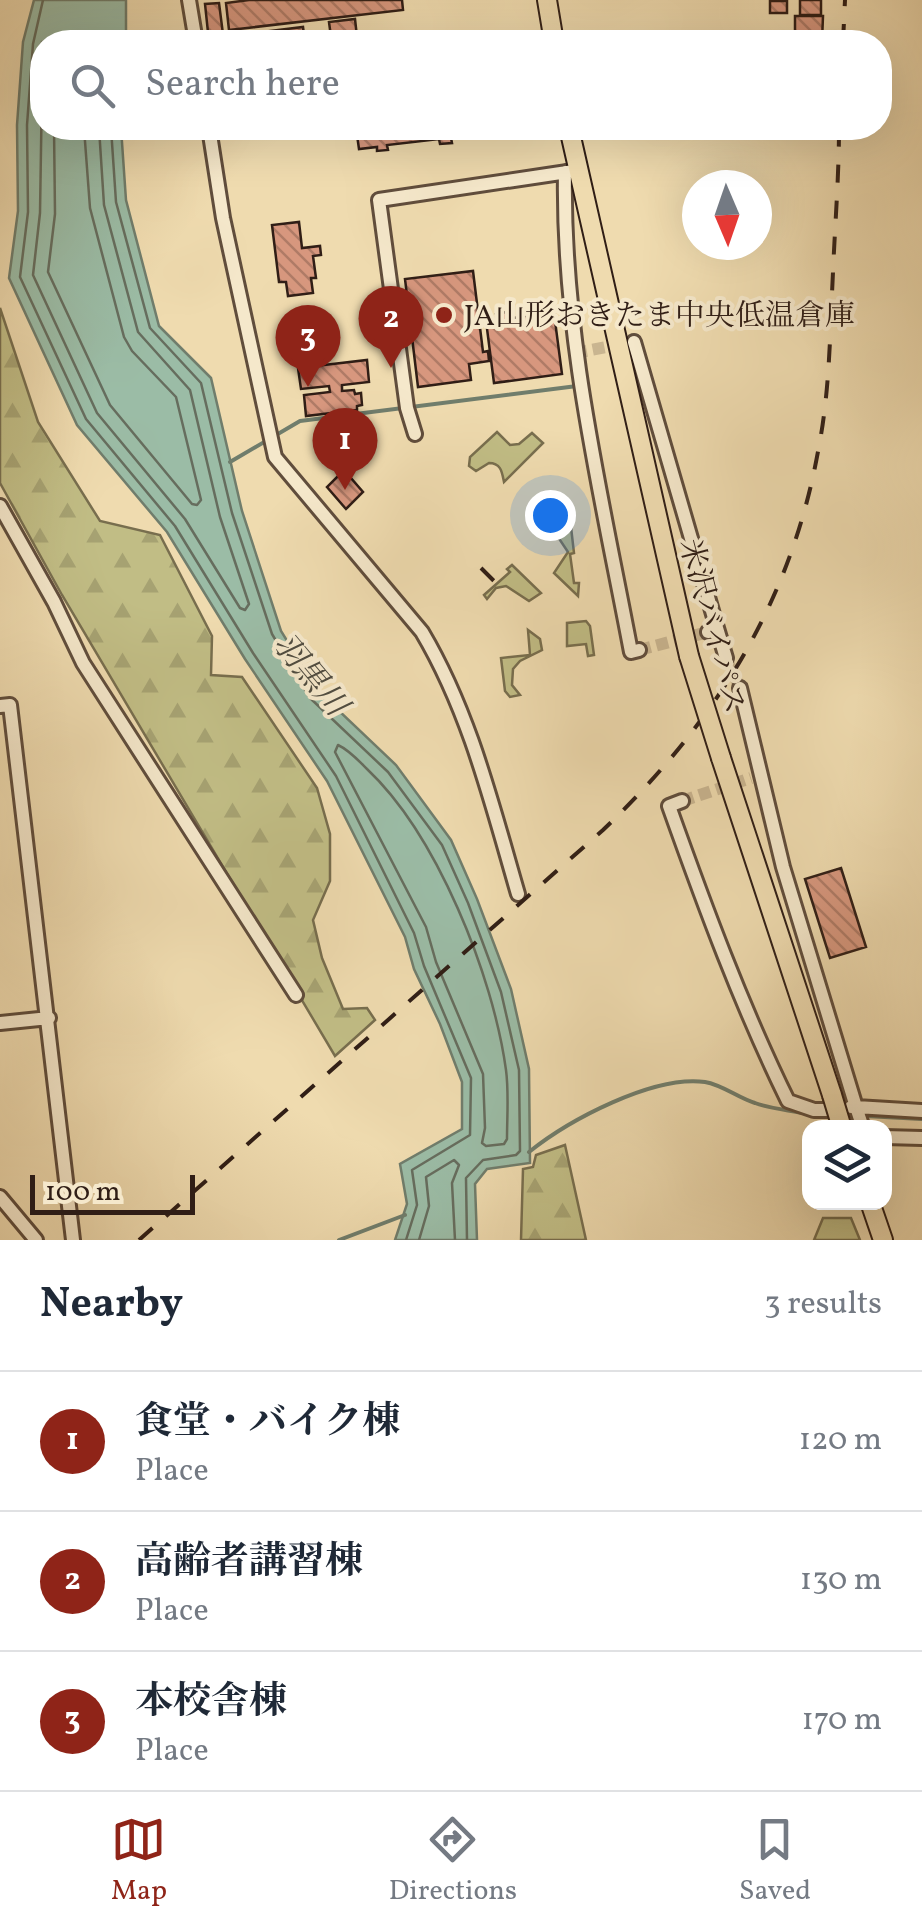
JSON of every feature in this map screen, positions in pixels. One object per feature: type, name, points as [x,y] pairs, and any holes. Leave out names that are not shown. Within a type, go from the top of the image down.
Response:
[{"type":"highway","points":[[547,0],[552,30]]},
{"type":"highway","name":"米沢バイパス","points":[[570,140],[571,172],[689,656],[843,1110]]},
{"type":"highway","points":[[873,1210],[883,1240]]},
{"type":"street","points":[[189,0],[194,30]]},
{"type":"street","points":[[210,140],[275,457],[430,646],[467,724],[518,894]]},
{"type":"street","points":[[415,434],[406,405],[379,200],[571,172],[564,218],[575,353],[631,652],[639,650]]},
{"type":"street","points":[[634,342],[712,630],[726,658]]},
{"type":"street","points":[[0,506],[84,664],[296,994]]},
{"type":"street","points":[[740,688],[755,777],[783,867],[843,1110]]},
{"type":"street","points":[[0,706],[10,705],[73,1240]]},
{"type":"street","points":[[682,801],[670,806],[708,918],[788,1102],[814,1110],[922,1111]]},
{"type":"street","points":[[0,1023],[49,1018]]},
{"type":"street","points":[[892,1137],[922,1138]]},
{"type":"street","points":[[0,1198],[36,1240]]},
{"type":"green space","points":[[0,308],[38,422],[100,521],[160,535],[212,636],[211,675],[242,677],[317,788],[330,834],[330,881],[313,920],[322,958],[343,1009],[367,1008],[375,1020],[335,1056],[62,595],[0,483]]},
{"type":"green space","points":[[497,432],[510,445],[519,444],[532,433],[543,443],[504,482],[496,465],[489,463],[476,471],[469,466],[470,457]]},
{"type":"green space","points":[[571,527],[574,553],[570,554],[574,583],[579,583],[578,596],[554,573],[568,552],[558,537]]},
{"type":"green space","points":[[512,565],[541,593],[529,601],[506,586],[496,588],[487,599],[484,595],[510,572],[507,569]]},
{"type":"green space","points":[[586,621],[594,655],[588,656],[586,644],[567,646],[567,623]]},
{"type":"green space","points":[[528,630],[540,639],[542,650],[513,669],[512,685],[520,695],[510,697],[505,691],[501,658],[530,655]]},
{"type":"green space","points":[[565,1145],[586,1240],[521,1240],[523,1169],[533,1167],[536,1155]]},
{"type":"green space","points":[[823,1218],[851,1218],[860,1240],[814,1240]]},
{"type":"water","points":[[34,0],[126,0],[126,30],[30,30],[30,140],[122,140],[126,200],[159,326],[211,378],[242,511],[281,631],[318,691],[396,765],[451,840],[477,899],[511,989],[529,1069],[530,1163],[487,1169],[475,1184],[477,1240],[395,1240],[407,1204],[400,1164],[462,1129],[462,1082],[440,1024],[414,969],[405,937],[327,781],[245,659],[167,532],[77,425],[9,278],[18,211],[17,125],[23,42]]},
{"type":"building","points":[[402,0],[403,10],[229,30],[226,3]]},
{"type":"building","points":[[800,0],[821,0],[821,15],[800,15]]},
{"type":"building","points":[[770,1],[787,1],[787,13],[770,13]]},
{"type":"building","points":[[219,3],[222,30],[208,30],[205,4]]},
{"type":"building","points":[[795,16],[823,16],[822,30],[795,30]]},
{"type":"building","points":[[355,19],[356,30],[330,30],[329,22]]},
{"type":"building","points":[[358,140],[430,140],[387,145],[388,150],[359,149]]},
{"type":"building","points":[[299,222],[302,248],[320,246],[321,255],[313,256],[313,293],[288,296],[286,282],[279,282],[272,225]]},
{"type":"building","name":"JA山形おきたま中央低温倉庫","points":[[473,271],[483,352],[488,351],[489,361],[469,364],[471,380],[418,387],[405,279]]},
{"type":"building","points":[[543,307],[544,314],[554,313],[562,374],[494,383],[486,321],[497,320],[496,314],[512,311],[513,318],[527,316],[526,309]]},
{"type":"building","points":[[367,360],[369,382],[342,385],[342,391],[361,393],[362,405],[357,410],[306,416],[304,395],[330,392],[329,386],[301,389],[298,368]]},
{"type":"building","points":[[344,470],[363,492],[346,509],[327,487]]},
{"type":"building","points":[[841,868],[866,947],[830,958],[805,879]]},
{"type":"waterway","points":[[230,462],[300,421],[577,386]]},
{"type":"waterway","points":[[529,1152],[612,1102],[661,1085],[705,1082],[761,1105],[808,1114]]},
{"type":"waterway","points":[[847,1115],[922,1119]]},
{"type":"waterway","points":[[339,1240],[405,1215]]},
{"type":"tunnel","points":[[575,353],[627,343]]},
{"type":"tunnel","points":[[639,650],[708,632]]},
{"type":"tunnel","points":[[726,658],[740,688]]},
{"type":"tunnel","points":[[682,801],[751,778]]},
{"type":"railway","points":[[844,30],[845,0]]},
{"type":"railway","points":[[139,1240],[603,830],[644,789],[714,702],[769,607],[807,503],[819,446],[829,359],[839,140]]},
{"type":"railway","points":[[481,568],[495,582]]},
{"type":"place","name":"JA山形おきたま中央低温倉庫","points":[[444,315]]},
{"type":"place","name":"高齢者講習棟","points":[[391,368]]},
{"type":"place","name":"本校舎棟","points":[[308,387]]},
{"type":"place","name":"食堂・バイク棟","points":[[345,490]]},
{"type":"water label","name":"羽黒川","points":[[311,674]]}]
